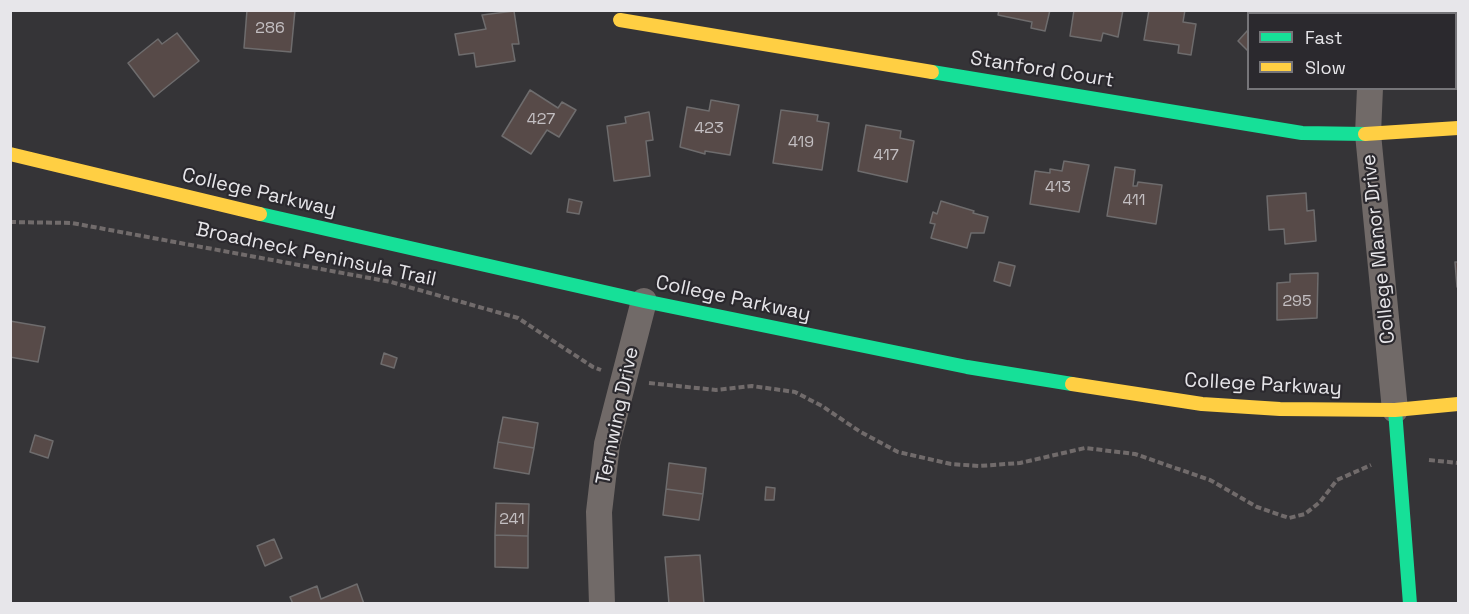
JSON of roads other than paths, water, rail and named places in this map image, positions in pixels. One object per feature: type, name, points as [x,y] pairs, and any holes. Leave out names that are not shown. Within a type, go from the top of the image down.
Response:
[{"type":"main road","name":"Stanford Court","points":[[620,20],[1302,133],[1368,134],[1458,128]]},
{"type":"main road","name":"College Parkway","points":[[10,154],[200,200],[644,301],[967,368],[1202,404],[1280,409],[1395,410],[1458,404]]},
{"type":"main road","points":[[1395,410],[1410,603]]},
{"type":"street","name":"College Manor Drive","points":[[1370,90],[1368,134],[1395,410]]},
{"type":"street","name":"Ternwing Drive","points":[[602,603],[599,512],[607,444],[644,301]]}]
